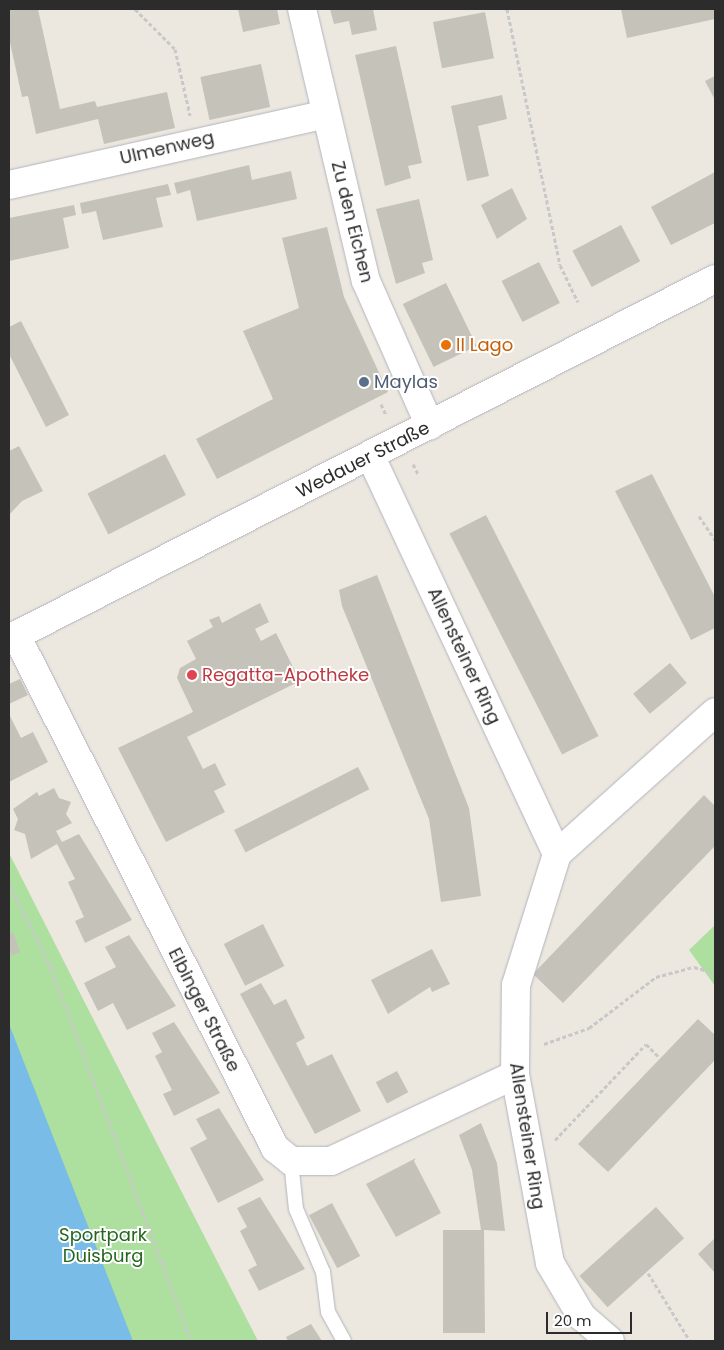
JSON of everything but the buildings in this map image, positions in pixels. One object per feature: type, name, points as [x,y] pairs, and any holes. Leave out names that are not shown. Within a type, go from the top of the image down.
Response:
[{"type":"street","name":"Zu den Eichen","points":[[302,9],[366,281],[430,426]]},
{"type":"street","name":"Ulmenweg","points":[[9,185],[197,141],[326,114]]},
{"type":"street","name":"Wedauer Straße","points":[[12,637],[370,457],[715,279]]},
{"type":"street","name":"Allensteiner Ring","points":[[370,457],[557,854],[516,985],[515,1075],[529,1168],[550,1263],[582,1318],[610,1341]]},
{"type":"street","name":"Elbinger Straße","points":[[12,637],[275,1148],[291,1161]]},
{"type":"street","points":[[557,854],[715,712]]},
{"type":"street","points":[[291,1161],[332,1161],[515,1075]]},
{"type":"lane","points":[[291,1161],[296,1209],[323,1272],[328,1312],[344,1341]]},
{"type":"path","points":[[135,9],[174,49],[197,141]]},
{"type":"path","points":[[508,9],[560,265],[578,302]]},
{"type":"path","points":[[699,516],[715,540]]},
{"type":"path","points":[[9,883],[51,968],[191,1341]]},
{"type":"path","points":[[515,1075],[538,1046],[588,1028],[656,977],[694,967],[715,973]]},
{"type":"path","points":[[529,1168],[646,1044],[659,1057]]},
{"type":"path","points":[[648,1273],[690,1341]]},
{"type":"green space","name":"Sportpark Duisburg","points":[[9,853],[82,997],[258,1341],[9,1341]]},
{"type":"green space","points":[[715,925],[715,986],[689,950]]},
{"type":"water","points":[[9,1024],[133,1341],[9,1341]]},
{"type":"place","name":"Il Lago","points":[[446,345]]},
{"type":"place","name":"Maylas","points":[[364,382]]},
{"type":"place","name":"Regatta-Apotheke","points":[[192,675]]}]
